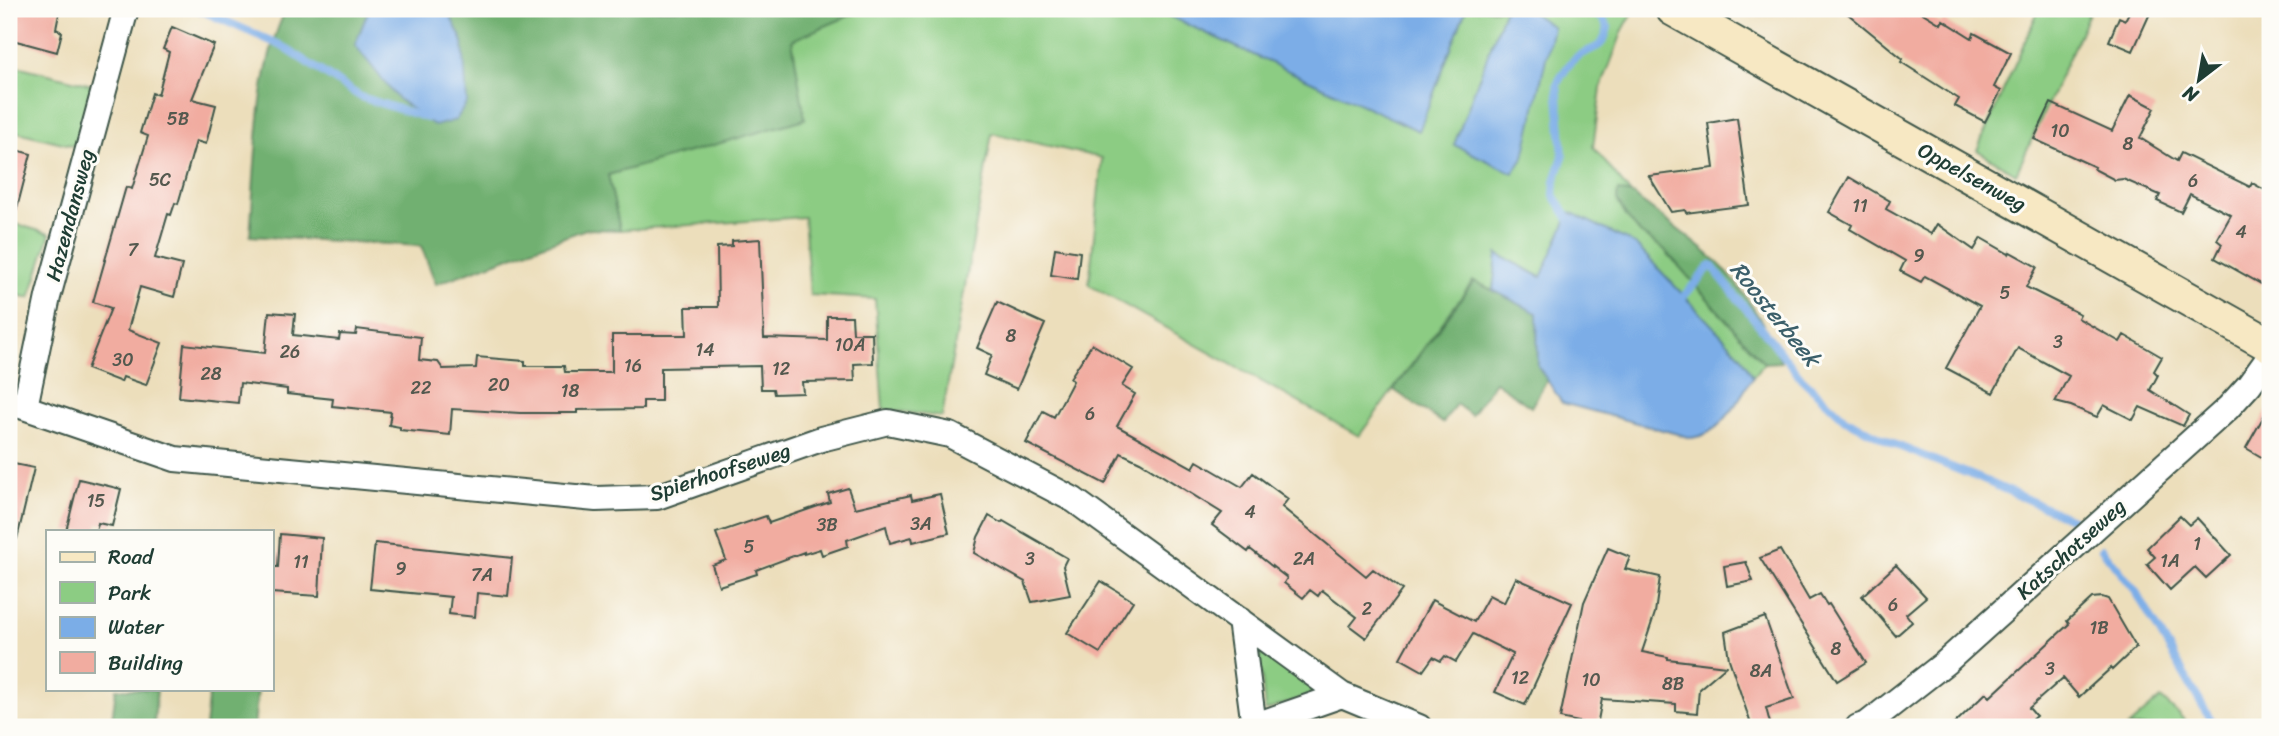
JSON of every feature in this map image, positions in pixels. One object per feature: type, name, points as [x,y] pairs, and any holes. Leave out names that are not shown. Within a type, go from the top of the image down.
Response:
[{"type":"street","name":"Hazendansweg","points":[[17,405],[126,9]]},
{"type":"street","name":"Oppelsenweg","points":[[1673,9],[2270,345]]},
{"type":"street","name":"Katschotseweg","points":[[1858,727],[1867,724],[1945,663],[2228,408],[2270,356]]},
{"type":"street","name":"Spierhoofseweg","points":[[17,405],[175,459],[596,499],[657,497],[821,439],[888,422],[950,435],[1074,500],[1342,695]]},
{"type":"street","points":[[1240,620],[1252,727],[1342,695],[1419,727]]},
{"type":"green space","points":[[286,9],[369,9],[355,45],[463,42],[447,9],[865,9],[792,40],[805,119],[608,175],[620,230],[586,229],[436,284],[421,246],[250,236],[263,90],[268,61]]},
{"type":"green space","points":[[865,9],[1154,9],[1419,131],[1466,9],[1505,9],[1454,145],[1553,27],[1526,9],[1628,9],[1633,12],[1623,30],[1601,88],[1593,147],[1631,194],[1618,192],[1617,200],[1626,216],[1640,233],[1664,249],[1764,363],[1753,377],[1741,356],[1635,244],[1541,277],[1498,254],[1493,290],[1473,281],[1359,436],[1089,285],[1102,158],[992,133],[942,417],[883,409],[875,299],[810,295],[804,217],[620,230],[608,175],[804,119],[792,40]]},
{"type":"green space","points":[[2039,9],[2091,9],[2016,174],[1977,150]]},
{"type":"green space","points":[[9,64],[92,85],[75,146],[9,130]]},
{"type":"green space","points":[[1618,191],[1631,194],[1693,241],[1723,268],[1752,307],[1781,362],[1764,363],[1664,249],[1640,233],[1617,200]]},
{"type":"green space","points":[[9,222],[50,234],[30,298],[9,293]]},
{"type":"green space","points":[[1474,281],[1537,313],[1538,366],[1547,380],[1531,407],[1495,382],[1471,415],[1456,404],[1443,423],[1394,390]]},
{"type":"green space","points":[[1259,649],[1318,692],[1265,711]]},
{"type":"green space","points":[[116,690],[157,690],[154,724],[180,727],[111,727]]},
{"type":"green space","points":[[209,690],[258,690],[254,727],[205,727]]},
{"type":"green space","points":[[2161,698],[2192,727],[2128,727]]},
{"type":"water","points":[[369,9],[447,9],[463,42],[467,102],[456,120],[435,126],[397,98],[355,45]]},
{"type":"water","points":[[1154,9],[1466,9],[1419,131]]},
{"type":"water","points":[[1505,9],[1526,9],[1553,27],[1524,157],[1513,173],[1454,145]]},
{"type":"water","points":[[1570,212],[1635,244],[1741,356],[1753,377],[1735,406],[1712,430],[1692,438],[1562,403],[1538,366],[1537,313],[1493,290],[1497,254],[1541,277]]},
{"type":"building","points":[[17,9],[60,9],[56,29],[62,32],[57,52],[9,39]]},
{"type":"building","points":[[1842,9],[1916,9],[1941,24],[1943,20],[1972,38],[1974,33],[2011,53],[1994,87],[2001,91],[1985,122],[1955,106],[1959,99],[1901,62],[1903,59]]},
{"type":"building","points":[[2131,9],[2152,9],[2133,51],[2109,41],[2119,17],[2125,20]]},
{"type":"building","points":[[172,27],[214,45],[192,99],[216,105],[206,144],[196,141],[178,204],[175,203],[171,215],[168,214],[155,258],[182,265],[174,297],[140,287],[128,330],[162,343],[146,385],[123,377],[121,382],[87,369],[111,308],[93,302],[126,187],[132,189],[148,136],[140,133],[152,93],[158,95],[169,52],[163,49]]},
{"type":"building","points":[[2130,95],[2155,108],[2140,138],[2177,161],[2181,153],[2250,187],[2252,183],[2270,193],[2270,289],[2215,258],[2222,244],[2217,240],[2231,215],[2190,194],[2181,212],[2157,201],[2160,195],[2123,179],[2115,180],[2094,169],[2095,167],[2034,139],[2051,103],[2112,131]]},
{"type":"building","points":[[1737,118],[1749,205],[1686,213],[1685,210],[1671,212],[1649,176],[1714,168],[1708,123]]},
{"type":"building","points":[[9,148],[31,154],[16,212],[9,211]]},
{"type":"building","points":[[1849,177],[1890,201],[1886,209],[1931,234],[1937,224],[1974,250],[1981,238],[2037,267],[2026,287],[2080,314],[2078,318],[2120,342],[2124,335],[2162,357],[2154,371],[2158,375],[2150,390],[2189,415],[2183,426],[2140,407],[2133,420],[2104,405],[2097,417],[2055,402],[2069,376],[2018,348],[1993,393],[1946,368],[1980,306],[1925,276],[1921,282],[1900,271],[1905,261],[1850,229],[1852,225],[1829,212]]},
{"type":"building","points":[[760,239],[764,338],[827,340],[827,316],[852,316],[853,333],[872,333],[873,363],[854,364],[855,381],[802,382],[803,393],[774,394],[773,389],[761,389],[760,366],[661,368],[661,401],[643,401],[643,409],[520,413],[452,409],[450,435],[400,430],[400,427],[389,425],[391,412],[332,406],[333,399],[287,394],[287,389],[240,383],[238,403],[179,397],[184,344],[265,353],[269,312],[295,314],[293,335],[339,340],[340,334],[356,335],[357,329],[421,337],[419,360],[438,362],[443,369],[476,368],[477,357],[525,361],[525,366],[564,366],[565,372],[612,372],[612,335],[687,335],[686,307],[718,307],[717,247],[732,246],[732,241]]},
{"type":"building","points":[[1055,248],[1080,252],[1077,279],[1051,275]]},
{"type":"building","points":[[997,302],[1045,324],[1017,389],[984,375],[992,355],[977,348]]},
{"type":"building","points":[[1092,344],[1133,369],[1122,386],[1135,394],[1117,426],[1193,468],[1197,461],[1242,487],[1253,473],[1288,499],[1282,507],[1366,576],[1373,569],[1402,590],[1366,638],[1350,626],[1357,617],[1322,590],[1318,596],[1310,590],[1303,598],[1284,583],[1287,578],[1250,549],[1248,552],[1212,525],[1222,513],[1140,462],[1121,453],[1105,484],[1026,443],[1043,411],[1054,417],[1073,381],[1070,378]]},
{"type":"building","points":[[2270,405],[2270,462],[2246,448]]},
{"type":"building","points":[[9,463],[34,468],[17,539],[9,538]]},
{"type":"building","points":[[79,479],[121,489],[112,526],[98,523],[96,530],[66,530]]},
{"type":"building","points":[[848,488],[855,508],[911,495],[912,500],[940,494],[949,533],[913,542],[912,537],[890,543],[886,526],[847,540],[848,546],[822,555],[820,549],[804,552],[756,570],[757,574],[719,586],[712,565],[726,560],[716,533],[766,516],[769,523],[830,502],[828,494]]},
{"type":"building","points":[[989,516],[1001,523],[1003,521],[1067,558],[1063,566],[1070,595],[1032,602],[1025,582],[974,553],[978,537]]},
{"type":"building","points":[[2180,516],[2189,525],[2197,518],[2231,555],[2206,578],[2195,567],[2170,590],[2147,564],[2155,557],[2147,548]]},
{"type":"building","points":[[280,534],[322,538],[319,596],[273,593],[273,567],[278,567]]},
{"type":"building","points":[[375,543],[512,558],[508,596],[477,593],[475,617],[449,614],[451,597],[370,589]]},
{"type":"building","points":[[1608,548],[1630,557],[1625,569],[1660,577],[1655,613],[1642,652],[1668,659],[1726,666],[1699,689],[1697,713],[1676,711],[1676,704],[1602,699],[1597,726],[1560,718],[1584,602]]},
{"type":"building","points":[[1780,550],[1809,600],[1820,594],[1866,663],[1837,681],[1760,558]]},
{"type":"building","points":[[1746,562],[1753,581],[1727,586],[1724,566]]},
{"type":"building","points":[[1896,565],[1926,597],[1906,614],[1912,622],[1896,636],[1862,596]]},
{"type":"building","points":[[1516,578],[1572,603],[1525,705],[1495,692],[1513,654],[1473,634],[1456,662],[1445,656],[1441,661],[1433,657],[1423,671],[1400,658],[1432,600],[1474,622],[1489,595],[1504,603]]},
{"type":"building","points":[[1101,581],[1133,601],[1100,653],[1067,633]]},
{"type":"building","points":[[2092,598],[2108,599],[2136,647],[2112,670],[2111,668],[2079,697],[2063,678],[2029,708],[2036,716],[2023,727],[1951,727],[1986,693],[1990,697],[2069,624],[2067,621]]},
{"type":"building","points":[[1765,617],[1794,699],[1766,708],[1771,727],[1752,727],[1729,659],[1725,632]]},
{"type":"waterway","name":"Roosterbeek","points":[[198,9],[280,45],[361,97],[427,118],[429,114]]},
{"type":"waterway","name":"Roosterbeek","points":[[1572,226],[1554,195],[1555,181],[1563,156],[1557,84],[1572,62],[1601,44],[1606,35],[1608,27],[1602,18],[1586,9]]},
{"type":"waterway","name":"Roosterbeek","points":[[1677,304],[1711,265],[1802,379],[1845,419],[1896,445],[2074,520]]},
{"type":"waterway","name":"Roosterbeek","points":[[2102,549],[2135,590],[2210,719],[2218,727]]}]
